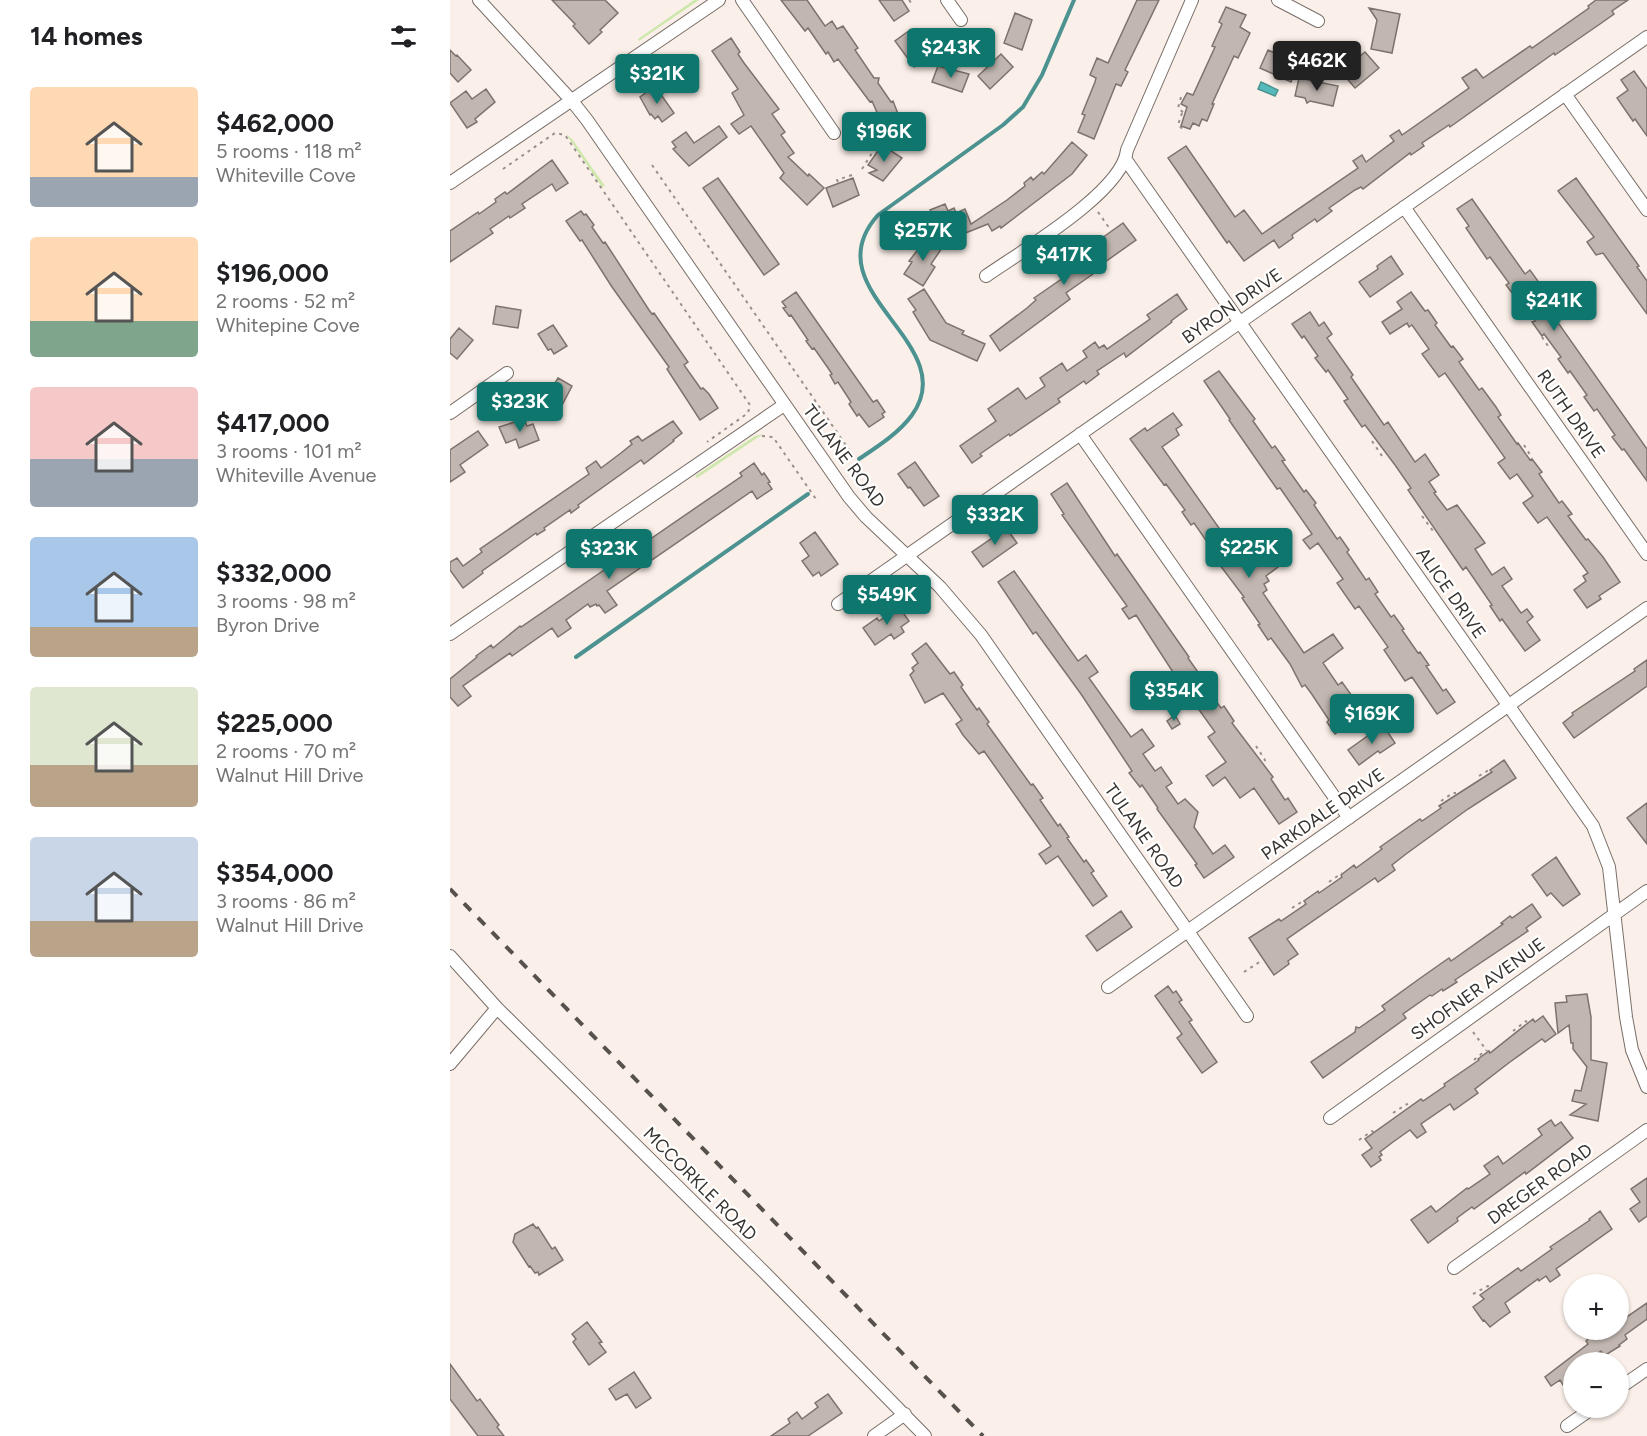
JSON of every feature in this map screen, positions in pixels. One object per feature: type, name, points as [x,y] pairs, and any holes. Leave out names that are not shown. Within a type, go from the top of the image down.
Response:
[{"type":"street","name":"TULANE ROAD","points":[[479,0],[572,101],[849,497],[866,517],[951,598],[981,635],[1247,1016]]},
{"type":"street","points":[[450,183],[719,0]]},
{"type":"street","points":[[742,0],[834,133]]},
{"type":"street","points":[[947,0],[961,20]]},
{"type":"street","points":[[986,276],[1094,199],[1112,182],[1126,160],[1126,150],[1192,0]]},
{"type":"street","points":[[1278,0],[1318,21]]},
{"type":"street","name":"BYRON DRIVE","points":[[838,604],[1647,37]]},
{"type":"street","points":[[1565,94],[1647,210]]},
{"type":"street","name":"ALICE DRIVE","points":[[1126,160],[1593,826],[1609,867],[1629,1037],[1636,1063],[1647,1087]]},
{"type":"street","name":"RUTH DRIVE","points":[[1404,207],[1647,554]]},
{"type":"street","points":[[450,413],[507,373]]},
{"type":"street","points":[[450,634],[784,405]]},
{"type":"street","points":[[1080,434],[1349,818]]},
{"type":"street","name":"PARKDALE DRIVE","points":[[1108,987],[1647,608]]},
{"type":"street","name":"SHOFNER AVENUE","points":[[1330,1118],[1647,891]]},
{"type":"street","name":"MCCORKLE ROAD","points":[[450,956],[497,1008],[925,1436]]},
{"type":"street","points":[[450,1065],[497,1008]]},
{"type":"street","name":"DREGER ROAD","points":[[1454,1268],[1647,1130]]},
{"type":"street","points":[[1629,1381],[1647,1369]]},
{"type":"street","points":[[874,1436],[905,1414]]},
{"type":"street","points":[[1567,1426],[1578,1418]]},
{"type":"path","points":[[909,0],[912,4]]},
{"type":"path","points":[[976,63],[988,65]]},
{"type":"path","points":[[1181,97],[1178,108],[1183,113],[1178,125],[1185,130]]},
{"type":"path","points":[[503,168],[555,133],[565,135],[750,405],[748,413],[699,447]]},
{"type":"path","points":[[862,169],[872,153],[874,155]]},
{"type":"path","points":[[652,165],[861,467]]},
{"type":"path","points":[[838,182],[837,180],[855,174]]},
{"type":"path","points":[[1097,211],[1110,230]]},
{"type":"path","points":[[1516,299],[1524,311]]},
{"type":"path","points":[[1542,337],[1550,349]]},
{"type":"path","points":[[755,441],[763,435],[773,437],[818,502]]},
{"type":"path","points":[[1372,441],[1385,457]]},
{"type":"path","points":[[1524,445],[1532,458]]},
{"type":"path","points":[[1422,516],[1433,531],[1436,531]]},
{"type":"path","points":[[1256,746],[1265,760],[1264,763]]},
{"type":"path","points":[[1479,776],[1492,768]]},
{"type":"path","points":[[1441,801],[1456,793]]},
{"type":"path","points":[[1329,882],[1342,873]]},
{"type":"path","points":[[1292,909],[1303,901]]},
{"type":"path","points":[[1244,972],[1261,961]]},
{"type":"path","points":[[1513,1031],[1526,1021],[1527,1023]]},
{"type":"path","points":[[1473,1032],[1486,1051],[1474,1060]]},
{"type":"path","points":[[1393,1113],[1407,1104],[1408,1107]]},
{"type":"path","points":[[1359,1140],[1372,1131],[1374,1133]]},
{"type":"path","points":[[1473,1294],[1488,1286],[1491,1288]]},
{"type":"green space","points":[[694,0],[699,0],[639,41],[638,39]]},
{"type":"green space","points":[[566,134],[572,139],[605,186],[602,187]]},
{"type":"green space","points":[[763,434],[697,478],[695,476],[755,436]]},
{"type":"water","points":[[1261,82],[1278,90],[1275,96],[1258,89]]},
{"type":"building","points":[[552,0],[605,0],[618,13],[589,44],[573,26],[575,24]]},
{"type":"building","points":[[781,0],[807,0],[825,26],[832,21],[837,29],[843,26],[858,48],[855,50],[874,78],[879,78],[878,83],[891,102],[893,101],[903,131],[888,138],[872,101],[870,102],[838,59],[834,62],[808,28],[805,31]]},
{"type":"building","points":[[879,0],[902,0],[909,11],[894,21]]},
{"type":"building","points":[[1137,0],[1159,0],[1125,70],[1128,72],[1121,86],[1116,84],[1094,139],[1078,132],[1085,115],[1082,114],[1096,78],[1090,75],[1097,58],[1108,63]]},
{"type":"building","points":[[1596,0],[1628,0],[1612,11],[1614,14],[1600,24],[1555,55],[1554,53],[1450,127],[1449,125],[1422,143],[1424,146],[1411,155],[1410,153],[1363,189],[1361,187],[1355,190],[1329,208],[1332,211],[1317,222],[1315,219],[1292,235],[1293,238],[1279,248],[1274,240],[1244,261],[1229,241],[1227,243],[1168,158],[1186,146],[1235,217],[1244,210],[1262,234],[1358,168],[1353,161],[1362,155],[1366,162],[1394,141],[1390,136],[1399,130],[1402,135],[1469,88],[1462,78],[1476,69],[1483,78],[1530,46],[1532,48],[1589,8],[1588,6]]},
{"type":"building","points":[[1226,7],[1246,15],[1240,27],[1250,33],[1238,58],[1234,56],[1212,104],[1214,104],[1207,121],[1202,119],[1199,126],[1193,123],[1190,129],[1181,126],[1187,107],[1181,104],[1187,93],[1193,95],[1215,47],[1212,46],[1222,24],[1219,22]]},
{"type":"building","points":[[1369,8],[1400,14],[1392,53],[1371,49],[1377,20]]},
{"type":"building","points":[[1015,13],[1032,20],[1022,50],[1004,43]]},
{"type":"building","points":[[910,30],[927,50],[925,51],[929,57],[914,67],[895,41]]},
{"type":"building","points":[[731,38],[744,63],[779,109],[772,114],[785,132],[781,135],[794,153],[788,157],[824,188],[807,205],[780,178],[784,173],[751,126],[739,134],[731,124],[744,115],[732,93],[738,89],[712,51]]},
{"type":"building","points":[[450,50],[471,70],[458,82],[450,73]]},
{"type":"building","points":[[1268,50],[1293,61],[1292,65],[1297,67],[1291,82],[1260,68]]},
{"type":"building","points":[[1365,52],[1379,68],[1355,88],[1338,68],[1348,60],[1351,63]]},
{"type":"building","points":[[1001,54],[1013,67],[990,89],[978,76]]},
{"type":"building","points":[[938,66],[969,74],[962,92],[932,82]]},
{"type":"building","points":[[1634,71],[1647,89],[1647,136],[1617,98],[1628,90],[1621,80]]},
{"type":"building","points":[[1299,78],[1338,86],[1333,106],[1310,101],[1307,103],[1305,98],[1295,96]]},
{"type":"building","points":[[655,86],[674,113],[662,122],[658,116],[655,119],[650,115],[640,97]]},
{"type":"building","points":[[486,89],[495,102],[475,119],[477,122],[467,128],[450,103],[466,91],[472,99]]},
{"type":"building","points":[[719,126],[727,137],[689,166],[673,149],[676,147],[672,142],[686,132],[694,143]]},
{"type":"building","points":[[1072,142],[1087,155],[1072,174],[1001,228],[1000,226],[992,231],[988,224],[958,236],[960,241],[946,247],[930,210],[945,204],[948,211],[954,208],[956,213],[965,209],[971,224],[1025,186],[1024,183],[1031,177],[1033,180],[1042,172],[1044,174]]},
{"type":"building","points":[[882,145],[902,158],[883,181],[869,173],[877,170],[868,165]]},
{"type":"building","points":[[552,160],[568,183],[556,191],[552,184],[522,204],[525,208],[490,229],[493,233],[450,262],[450,231],[478,212],[479,214],[496,202],[495,199],[505,192],[507,194]]},
{"type":"building","points":[[718,178],[779,264],[764,275],[703,188]]},
{"type":"building","points":[[853,178],[859,195],[833,207],[826,188]]},
{"type":"building","points":[[1576,178],[1639,266],[1637,267],[1647,281],[1647,314],[1603,253],[1596,255],[1587,242],[1594,237],[1558,191]]},
{"type":"building","points":[[1472,199],[1525,274],[1530,270],[1548,295],[1542,300],[1647,449],[1647,481],[1624,449],[1622,450],[1612,437],[1615,435],[1597,409],[1594,411],[1584,397],[1587,395],[1570,371],[1568,373],[1558,359],[1561,357],[1544,334],[1542,336],[1532,322],[1535,321],[1518,297],[1516,298],[1506,285],[1509,283],[1490,257],[1487,259],[1466,228],[1469,226],[1457,209]]},
{"type":"building","points":[[581,211],[594,225],[592,227],[603,243],[605,242],[649,310],[652,314],[654,313],[688,362],[684,365],[718,408],[700,420],[667,369],[669,367],[612,287],[582,240],[580,241],[566,221]]},
{"type":"building","points":[[1123,223],[1136,240],[1066,293],[1070,299],[1000,351],[990,336],[1027,308],[1036,300],[1034,298],[1063,278],[1062,275],[1071,269],[1069,266],[1084,256],[1081,253]]},
{"type":"building","points":[[927,238],[942,248],[931,264],[935,267],[923,286],[904,274],[912,262],[909,261]]},
{"type":"building","points":[[1391,256],[1403,274],[1370,297],[1359,282],[1378,269],[1377,266]]},
{"type":"building","points":[[924,289],[946,323],[964,331],[962,334],[985,344],[977,361],[930,340],[913,312],[916,310],[908,299]]},
{"type":"building","points":[[796,292],[873,402],[877,400],[885,412],[882,414],[884,417],[869,427],[859,414],[857,416],[838,382],[835,384],[828,368],[806,341],[808,340],[791,315],[789,316],[783,308],[786,307],[782,302]]},
{"type":"building","points":[[1411,292],[1425,311],[1428,310],[1437,323],[1435,325],[1463,359],[1459,362],[1479,390],[1482,388],[1496,407],[1501,415],[1498,417],[1517,444],[1542,472],[1539,474],[1559,503],[1562,501],[1572,514],[1568,516],[1586,540],[1588,539],[1603,557],[1620,582],[1599,596],[1601,599],[1587,608],[1574,590],[1586,581],[1583,576],[1588,573],[1547,517],[1538,523],[1523,503],[1533,496],[1517,474],[1510,479],[1498,463],[1505,458],[1445,373],[1439,377],[1422,354],[1429,349],[1412,325],[1409,327],[1407,323],[1390,334],[1382,322],[1402,309],[1397,302]]},
{"type":"building","points":[[1177,294],[1187,309],[1172,322],[1126,357],[1124,353],[1097,371],[1099,374],[1086,384],[1084,381],[1058,399],[1060,402],[980,454],[982,456],[972,463],[960,446],[996,421],[988,409],[1018,388],[1026,399],[1045,386],[1040,378],[1062,363],[1067,371],[1087,357],[1083,351],[1095,342],[1099,348],[1104,345],[1107,349],[1150,319],[1147,315]]},
{"type":"building","points":[[496,306],[521,310],[518,328],[493,324]]},
{"type":"building","points":[[1310,312],[1319,326],[1324,322],[1332,334],[1327,338],[1384,425],[1388,422],[1415,462],[1425,454],[1439,475],[1429,482],[1436,492],[1434,493],[1447,510],[1457,505],[1485,543],[1475,549],[1492,575],[1504,567],[1512,579],[1502,586],[1521,613],[1527,609],[1533,617],[1527,622],[1540,640],[1525,651],[1502,619],[1500,621],[1466,567],[1463,570],[1408,490],[1411,488],[1365,425],[1362,427],[1344,401],[1348,399],[1328,370],[1326,372],[1315,358],[1318,356],[1304,336],[1302,338],[1292,324]]},
{"type":"building","points":[[553,325],[567,346],[554,354],[551,349],[548,350],[538,334]]},
{"type":"building","points":[[459,328],[473,340],[457,359],[450,353],[450,339]]},
{"type":"building","points":[[1219,371],[1255,419],[1253,421],[1272,448],[1275,446],[1285,460],[1282,461],[1304,492],[1306,490],[1316,503],[1314,505],[1337,539],[1340,537],[1366,580],[1369,578],[1378,592],[1375,594],[1391,617],[1394,615],[1404,629],[1402,630],[1429,665],[1426,666],[1443,691],[1446,689],[1455,702],[1437,714],[1412,677],[1405,681],[1384,650],[1388,647],[1359,606],[1355,609],[1337,583],[1343,579],[1318,543],[1310,549],[1303,540],[1312,534],[1280,488],[1277,489],[1204,381]]},
{"type":"building","points":[[558,378],[572,386],[560,409],[544,401]]},
{"type":"building","points":[[1173,413],[1182,425],[1176,429],[1179,435],[1162,447],[1233,548],[1237,545],[1246,559],[1266,544],[1282,564],[1266,576],[1269,581],[1264,584],[1267,590],[1263,593],[1304,653],[1333,634],[1343,648],[1323,663],[1338,685],[1342,682],[1352,696],[1342,702],[1355,720],[1335,734],[1327,722],[1329,720],[1311,693],[1305,685],[1302,687],[1290,664],[1271,638],[1268,640],[1258,625],[1260,624],[1242,598],[1244,597],[1207,548],[1210,546],[1194,523],[1191,525],[1182,512],[1185,510],[1130,439],[1145,428],[1147,431]]},
{"type":"building","points":[[524,419],[527,426],[533,424],[539,440],[519,448],[516,439],[506,443],[499,427]]},
{"type":"building","points":[[673,421],[682,433],[674,441],[644,464],[641,460],[578,505],[579,507],[571,513],[570,510],[544,528],[545,530],[537,535],[536,533],[482,571],[483,573],[463,588],[450,570],[450,562],[457,558],[463,566],[482,552],[480,549],[589,474],[586,468],[596,461],[601,468],[632,444],[630,441],[638,436],[642,441]]},
{"type":"building","points":[[478,431],[488,445],[460,465],[465,472],[450,482],[450,450]]},
{"type":"building","points":[[915,462],[939,496],[924,506],[898,474]]},
{"type":"building","points":[[754,463],[762,475],[764,473],[772,489],[757,499],[752,491],[607,591],[617,605],[605,613],[599,605],[590,607],[588,604],[566,620],[571,628],[558,637],[552,628],[512,656],[510,653],[463,686],[471,696],[458,706],[450,697],[450,679],[476,656],[491,645],[493,648],[520,626],[607,568],[604,565],[624,551],[627,555],[742,476],[740,473]]},
{"type":"building","points":[[1067,483],[1115,556],[1117,554],[1189,657],[1207,685],[1205,686],[1221,708],[1224,706],[1234,721],[1232,723],[1273,777],[1271,779],[1285,800],[1288,798],[1297,812],[1279,824],[1254,788],[1240,798],[1225,777],[1213,786],[1206,776],[1226,762],[1208,737],[1215,732],[1136,615],[1129,619],[1122,609],[1127,606],[1062,515],[1064,514],[1051,494]]},
{"type":"building","points":[[1004,525],[1017,543],[983,567],[972,552],[992,538],[990,535]]},
{"type":"building","points":[[815,532],[838,564],[821,576],[819,572],[813,576],[802,561],[809,556],[800,543]]},
{"type":"building","points":[[1014,571],[1078,661],[1086,655],[1098,672],[1089,678],[1131,737],[1142,729],[1154,746],[1143,754],[1155,771],[1161,767],[1172,783],[1166,787],[1178,804],[1185,799],[1198,812],[1194,827],[1213,854],[1225,845],[1234,857],[1204,878],[1195,865],[1197,864],[1142,785],[1140,787],[1129,773],[1132,771],[1081,694],[1036,632],[1033,634],[998,582]]},
{"type":"building","points":[[899,607],[909,621],[901,627],[904,632],[894,639],[891,634],[875,645],[863,628],[877,618],[879,621]]},
{"type":"building","points":[[926,643],[950,674],[954,672],[977,710],[979,708],[989,722],[987,724],[1043,798],[1040,800],[1058,826],[1060,824],[1084,862],[1086,860],[1094,871],[1091,873],[1107,896],[1093,906],[1058,856],[1046,864],[1039,854],[1051,846],[984,751],[979,754],[963,735],[956,724],[962,720],[943,693],[925,703],[910,675],[914,671],[912,668],[918,663],[912,654]]},
{"type":"building","points":[[1647,660],[1647,686],[1574,738],[1563,723],[1573,715],[1572,713],[1635,671],[1634,669]]},
{"type":"building","points":[[1175,715],[1180,724],[1172,729],[1167,721]]},
{"type":"building","points":[[1383,725],[1395,743],[1380,753],[1378,751],[1359,765],[1348,750]]},
{"type":"building","points":[[1504,760],[1516,778],[1406,854],[1392,865],[1395,870],[1378,882],[1375,878],[1287,939],[1298,954],[1274,975],[1249,938],[1306,904],[1304,901],[1342,877],[1341,875],[1354,865],[1356,868],[1382,849],[1380,847],[1420,819],[1422,821],[1441,808],[1439,806],[1492,772],[1490,770]]},
{"type":"building","points":[[1647,803],[1647,844],[1627,818]]},
{"type":"building","points":[[1556,857],[1580,894],[1563,906],[1551,893],[1547,896],[1532,875]]},
{"type":"building","points":[[1532,904],[1541,917],[1526,928],[1528,931],[1455,980],[1457,982],[1443,991],[1442,989],[1430,995],[1403,1014],[1406,1018],[1323,1078],[1311,1062],[1355,1032],[1356,1027],[1359,1028],[1385,1010],[1382,1006],[1419,979],[1449,958],[1451,961],[1503,924],[1501,923],[1510,916],[1512,918]]},
{"type":"building","points":[[1121,911],[1132,927],[1097,951],[1086,936]]},
{"type":"building","points":[[1168,986],[1173,993],[1176,991],[1182,1000],[1179,1002],[1192,1020],[1189,1022],[1217,1062],[1202,1073],[1177,1038],[1182,1034],[1155,996]]},
{"type":"building","points":[[1587,994],[1591,1017],[1591,1060],[1607,1063],[1598,1121],[1570,1115],[1586,1104],[1572,1101],[1575,1090],[1581,1091],[1587,1067],[1573,1049],[1569,1025],[1558,1033],[1555,1003],[1567,1002],[1566,996]]},
{"type":"building","points":[[1543,1016],[1556,1034],[1545,1042],[1542,1039],[1510,1062],[1475,1089],[1478,1093],[1454,1110],[1450,1104],[1421,1124],[1426,1132],[1417,1138],[1410,1130],[1393,1142],[1380,1152],[1381,1160],[1371,1167],[1362,1155],[1372,1148],[1365,1139],[1421,1099],[1423,1101],[1445,1086],[1444,1084],[1489,1051],[1490,1053],[1533,1019],[1535,1022]]},
{"type":"building","points":[[1551,1120],[1555,1126],[1561,1122],[1573,1138],[1526,1174],[1525,1172],[1474,1209],[1472,1207],[1457,1218],[1458,1221],[1428,1243],[1411,1220],[1431,1206],[1436,1212],[1490,1174],[1484,1166],[1498,1156],[1503,1164],[1542,1135],[1538,1129]]},
{"type":"building","points":[[1647,1178],[1647,1216],[1639,1222],[1630,1209],[1640,1202],[1631,1189]]},
{"type":"building","points":[[1600,1211],[1612,1229],[1556,1269],[1560,1275],[1550,1282],[1546,1276],[1539,1281],[1538,1279],[1505,1303],[1510,1312],[1490,1327],[1483,1321],[1473,1307],[1484,1299],[1480,1295],[1518,1268],[1521,1271]]},
{"type":"building","points":[[533,1224],[536,1228],[538,1227],[552,1249],[555,1247],[563,1260],[539,1275],[529,1267],[513,1242],[515,1234]]},
{"type":"building","points":[[1647,1303],[1647,1319],[1629,1332],[1629,1315]]},
{"type":"building","points":[[587,1322],[602,1342],[599,1343],[606,1352],[589,1365],[573,1342],[576,1339],[572,1334]]},
{"type":"building","points":[[1626,1340],[1610,1352],[1578,1352],[1588,1344],[1586,1341]]},
{"type":"building","points":[[1563,1363],[1563,1385],[1560,1380],[1551,1386],[1545,1377]]},
{"type":"building","points":[[450,1364],[477,1401],[480,1399],[504,1436],[478,1436],[450,1399]]},
{"type":"building","points":[[634,1372],[651,1398],[636,1408],[627,1394],[616,1400],[609,1389]]},
{"type":"building","points":[[828,1394],[842,1413],[808,1436],[771,1436],[790,1423],[788,1419],[797,1412],[802,1419],[818,1407],[815,1403]]},
{"type":"waterway","points":[[859,459],[907,422],[923,389],[919,364],[906,340],[873,293],[862,268],[862,242],[878,215],[1003,125],[1023,107],[1042,75],[1074,0]]},
{"type":"waterway","points":[[576,657],[808,494]]},
{"type":"railway","points":[[450,889],[983,1436]]}]
